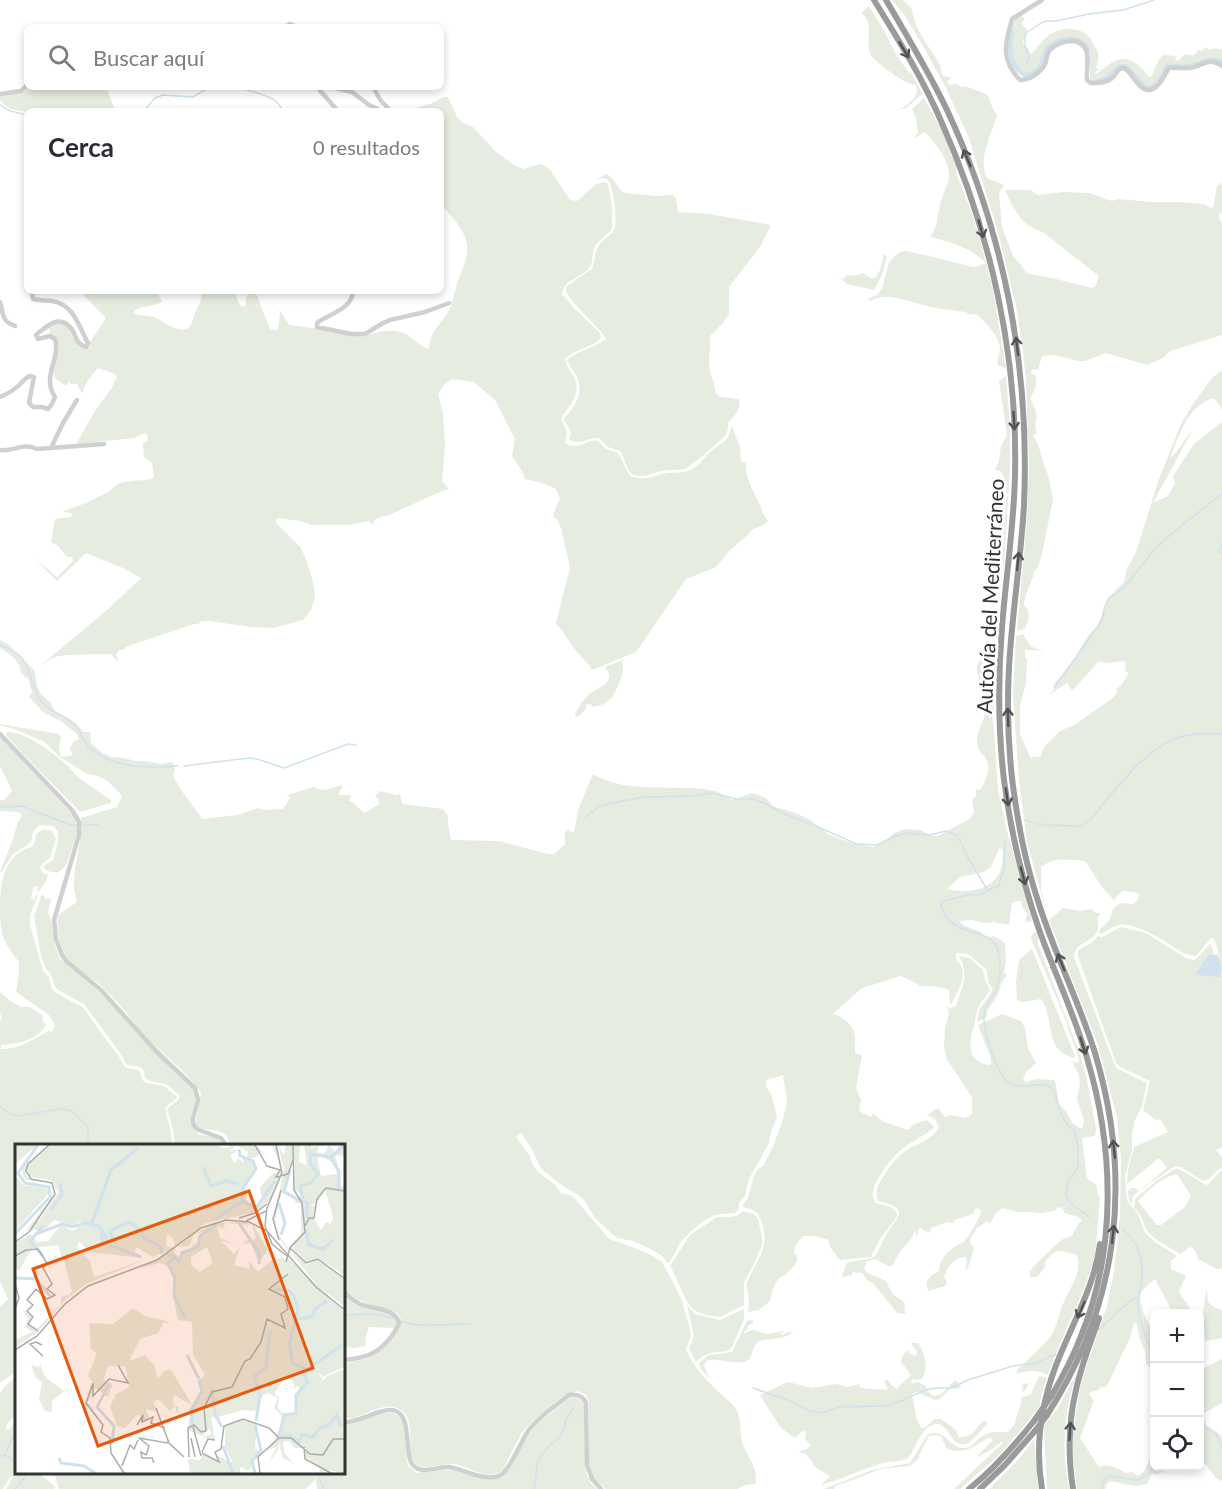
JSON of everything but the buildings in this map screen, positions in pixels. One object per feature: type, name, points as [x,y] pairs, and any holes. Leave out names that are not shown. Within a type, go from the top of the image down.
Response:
[{"type":"highway","name":"Autovía del Mediterráneo","points":[[874,0],[912,63],[944,128],[965,178],[999,297],[1011,382],[1015,473],[1002,630],[1001,746],[1010,819],[1023,877],[1040,933],[1078,1031],[1094,1083],[1104,1139],[1106,1201],[1101,1255]]},
{"type":"highway","name":"Autovía del Mediterráneo","points":[[886,0],[947,110],[978,183],[1011,304],[1022,384],[1025,467],[1009,666],[1008,703],[1012,776],[1024,849],[1037,900],[1095,1053],[1104,1089],[1115,1158],[1115,1207],[1110,1261],[1094,1320],[1082,1352],[1066,1385],[1047,1415],[1005,1465],[980,1489]]},
{"type":"highway","points":[[969,1489],[1011,1450],[1052,1395],[1074,1354],[1088,1320],[1101,1255]]},
{"type":"highway","points":[[1042,1489],[1039,1432],[1045,1399],[1058,1360],[1087,1294],[1101,1255]]},
{"type":"highway","points":[[1073,1489],[1069,1443],[1072,1407],[1104,1301],[1107,1277]]},
{"type":"street","points":[[1042,0],[1012,19],[1005,53],[1014,73],[1020,80],[1026,80],[1037,74],[1044,66],[1047,53],[1059,43],[1070,41],[1078,42],[1084,47],[1087,56],[1087,81],[1091,83],[1101,83],[1110,79],[1119,69],[1123,68],[1138,85],[1145,89],[1153,89],[1158,86],[1169,68],[1191,68],[1210,61],[1222,66]]},
{"type":"street","points":[[0,94],[24,88]]},
{"type":"street","points":[[320,90],[335,108]]},
{"type":"street","points":[[344,90],[352,92],[376,108]]},
{"type":"street","points":[[375,90],[388,108]]},
{"type":"street","points":[[0,397],[30,376],[34,377],[29,403],[33,407],[48,409],[52,404],[54,397],[49,384],[57,345],[55,339],[50,336],[38,339],[36,335],[53,321],[72,328],[76,340],[81,345],[86,347],[88,343],[70,309],[51,300],[33,300],[33,294]]},
{"type":"street","points":[[354,294],[348,304],[318,322],[317,327],[351,334],[366,334],[390,320],[425,312],[449,303]]},
{"type":"street","points":[[0,302],[7,323],[15,326]]},
{"type":"street","points":[[51,448],[77,400]]},
{"type":"street","points":[[0,450],[29,446],[37,449],[104,444]]},
{"type":"street","points":[[0,734],[72,810],[79,822],[79,835],[54,920],[56,939],[62,955],[102,991],[158,1052],[192,1084],[198,1100],[193,1118],[195,1127],[221,1138],[225,1144]]},
{"type":"street","points":[[345,1292],[360,1304],[390,1312],[395,1315],[399,1323],[379,1349],[371,1354],[345,1360]]},
{"type":"street","points":[[345,1422],[352,1422],[384,1411],[397,1411],[404,1419],[409,1455],[411,1462],[418,1470],[445,1467],[493,1478],[506,1470],[535,1422],[569,1395],[575,1394],[584,1398],[586,1403],[587,1465],[592,1479],[601,1489]]},
{"type":"shaded area","points":[[892,0],[903,0],[911,8],[916,25],[940,65],[942,75],[952,78],[947,81],[949,85],[965,86],[987,95],[997,114],[984,154],[984,170],[987,178],[1004,185],[999,193],[1002,227],[1013,256],[1026,273],[1092,288],[1095,287],[1099,276],[1044,233],[1029,226],[1021,219],[1005,190],[1030,190],[1038,195],[1064,192],[1089,193],[1112,201],[1118,199],[1181,202],[1204,204],[1213,209],[1217,186],[1222,183],[1222,213],[1219,214],[1219,220],[1222,222],[1222,335],[1170,351],[1163,358],[1147,365],[1106,353],[1085,361],[1054,355],[1042,356],[1038,370],[1032,369],[1031,374],[1035,375],[1036,384],[1030,398],[1036,413],[1037,433],[1033,436],[1048,475],[1053,499],[1042,554],[1024,601],[1029,613],[1027,625],[1024,629],[1017,631],[1027,521],[1029,466],[1026,381],[1016,306],[998,232],[969,138],[924,48],[905,16]]},
{"type":"shaded area","points":[[869,6],[897,56],[909,73],[911,72],[922,94],[906,108],[898,110],[915,97],[916,85],[907,83],[898,77],[880,64],[870,53],[869,26],[861,13]]},
{"type":"shaded area","points":[[1021,16],[1025,19],[1023,26],[1027,29],[1023,40],[1024,45],[1031,54],[1045,38],[1056,31],[1074,29],[1085,33],[1098,52],[1096,68],[1099,70],[1095,72],[1096,74],[1115,61],[1126,59],[1136,63],[1149,77],[1152,76],[1163,55],[1176,56],[1175,60],[1178,61],[1184,55],[1193,55],[1206,47],[1209,50],[1214,48],[1222,50],[1222,64],[1217,61],[1190,67],[1169,67],[1157,85],[1143,83],[1130,68],[1119,65],[1109,78],[1093,82],[1090,79],[1086,48],[1079,41],[1052,46],[1038,70],[1029,76],[1024,76],[1015,70],[1008,54],[1009,37],[1014,20]]},
{"type":"shaded area","points":[[26,90],[108,90],[114,108],[24,108],[24,111],[10,109],[0,100],[0,95]]},
{"type":"shaded area","points":[[448,97],[457,117],[463,123],[473,127],[496,152],[523,169],[541,164],[548,168],[570,200],[577,201],[596,184],[605,182],[608,184],[612,207],[612,229],[595,246],[589,268],[569,282],[562,294],[599,332],[601,337],[565,359],[577,389],[574,399],[561,418],[567,432],[565,443],[579,446],[598,441],[607,449],[618,453],[630,476],[646,478],[694,468],[726,439],[732,426],[740,447],[741,461],[746,463],[748,480],[767,523],[752,530],[730,550],[716,567],[686,579],[636,652],[592,670],[556,623],[570,568],[561,528],[557,519],[553,517],[560,499],[556,489],[525,479],[512,456],[515,439],[495,400],[474,382],[452,379],[438,394],[443,413],[445,446],[442,481],[449,489],[379,518],[373,525],[369,521],[349,525],[312,525],[300,521],[278,518],[276,520],[276,523],[301,548],[313,582],[315,597],[311,610],[303,620],[274,628],[202,621],[125,647],[116,655],[119,660],[117,661],[111,654],[71,655],[57,656],[40,666],[141,578],[86,553],[57,581],[35,559],[57,577],[73,561],[72,557],[67,557],[58,546],[51,542],[55,519],[71,517],[72,514],[63,511],[86,503],[119,484],[154,478],[152,463],[144,457],[143,443],[147,441],[148,436],[145,433],[134,438],[76,444],[117,377],[115,374],[98,368],[88,380],[82,393],[77,384],[69,382],[66,386],[54,376],[53,372],[58,347],[55,337],[50,335],[50,329],[39,333],[54,323],[63,324],[71,329],[78,343],[86,348],[89,347],[106,318],[83,294],[158,294],[162,302],[138,309],[134,311],[135,314],[154,317],[181,330],[191,324],[202,294],[235,294],[243,307],[246,305],[248,294],[256,294],[270,329],[278,329],[279,309],[289,325],[368,335],[383,331],[399,331],[429,349],[434,332],[448,312],[467,250],[467,242],[461,229],[444,208],[444,108],[416,108]]},
{"type":"shaded area","points":[[924,98],[942,131],[972,214],[983,251],[993,290],[1006,369],[998,365],[1000,345],[998,341],[978,315],[891,297],[876,298],[870,301],[868,299],[878,294],[882,288],[889,262],[900,252],[925,255],[973,267],[986,263],[974,253],[960,246],[930,237],[936,225],[949,175],[943,155],[925,132],[913,139],[918,133],[912,109]]},
{"type":"shaded area","points":[[606,174],[625,193],[672,195],[676,198],[678,212],[709,214],[771,225],[760,247],[729,287],[729,314],[710,336],[709,367],[716,394],[721,397],[739,399],[738,409],[728,422],[725,436],[685,469],[664,470],[645,476],[634,475],[629,471],[620,451],[608,447],[599,438],[580,442],[569,440],[571,432],[564,418],[575,404],[579,394],[579,383],[567,360],[606,339],[571,300],[566,289],[568,285],[592,269],[599,244],[614,230],[614,197],[610,184],[603,178],[596,180]]},
{"type":"shaded area","points":[[884,254],[887,257],[882,275],[874,290],[847,284],[839,276],[843,279],[847,275],[854,276],[863,273],[870,278],[875,278],[880,270]]},
{"type":"shaded area","points":[[1222,370],[1222,411],[1213,398],[1204,402],[1190,415],[1170,458],[1192,431],[1153,503],[1168,496],[1175,483],[1173,476],[1194,444],[1222,422],[1222,967],[1214,939],[1211,938],[1196,956],[1185,954],[1153,935],[1126,925],[1112,927],[1099,933],[1109,921],[1113,909],[1120,903],[1133,904],[1137,901],[1139,894],[1123,891],[1115,898],[1115,901],[1102,887],[1085,861],[1057,860],[1041,867],[1041,889],[1047,915],[1027,842],[1019,781],[1013,693],[1016,636],[1023,634],[1030,646],[1045,652],[1025,650],[1026,682],[1020,707],[1020,734],[1031,759],[1033,756],[1040,757],[1045,746],[1060,731],[1076,724],[1114,697],[1118,691],[1116,690],[1129,673],[1125,671],[1126,664],[1124,661],[1108,663],[1099,661],[1072,691],[1067,683],[1049,695],[1055,683],[1098,625],[1107,599],[1124,582],[1159,479],[1181,424],[1212,378]]},
{"type":"shaded area","points":[[1006,376],[1010,426],[1010,470],[1004,565],[999,603],[994,568],[997,565],[1002,543],[1003,512],[1008,495],[1004,486],[1004,476],[1000,471],[995,470],[1001,446],[1007,435],[999,381]]},
{"type":"shaded area","points":[[0,640],[8,644],[34,670],[41,694],[50,702],[55,712],[70,719],[83,732],[90,732],[91,743],[101,752],[113,758],[161,764],[172,762],[176,781],[202,819],[238,815],[258,808],[283,809],[290,797],[287,795],[314,787],[324,790],[342,785],[339,795],[351,795],[349,801],[365,813],[379,804],[379,799],[375,796],[380,791],[400,794],[402,804],[443,809],[448,816],[451,840],[498,841],[554,854],[565,844],[565,832],[568,830],[574,833],[578,810],[593,774],[621,784],[716,791],[732,800],[752,793],[766,798],[773,806],[809,819],[828,834],[851,843],[873,847],[904,829],[921,830],[929,835],[938,836],[971,818],[974,812],[972,800],[976,796],[976,789],[980,790],[987,775],[988,763],[977,743],[986,698],[977,670],[990,642],[995,641],[993,718],[998,790],[1032,921],[1024,922],[1028,914],[1022,907],[1021,901],[1016,901],[1012,903],[1009,925],[972,920],[958,921],[984,935],[994,936],[1005,944],[1004,973],[1007,975],[987,1011],[987,1017],[977,1022],[979,1010],[993,990],[988,982],[987,970],[968,954],[956,953],[963,976],[951,1005],[949,990],[934,986],[921,986],[899,975],[862,988],[833,1014],[850,1024],[855,1035],[855,1053],[862,1055],[856,1088],[861,1100],[859,1111],[871,1117],[873,1113],[882,1121],[908,1130],[914,1124],[927,1120],[934,1128],[898,1152],[876,1183],[873,1198],[876,1203],[890,1207],[897,1213],[871,1257],[840,1260],[830,1247],[828,1240],[815,1236],[803,1236],[795,1246],[794,1253],[798,1258],[794,1266],[778,1279],[770,1301],[759,1310],[748,1312],[746,1286],[763,1249],[764,1233],[758,1214],[742,1206],[748,1198],[754,1176],[763,1166],[773,1147],[783,1119],[787,1102],[783,1075],[767,1080],[766,1086],[771,1094],[777,1117],[769,1143],[749,1179],[745,1196],[740,1201],[738,1210],[735,1213],[716,1215],[702,1222],[681,1242],[668,1263],[651,1249],[633,1241],[617,1238],[595,1218],[584,1200],[543,1170],[521,1133],[516,1137],[530,1156],[537,1171],[555,1185],[561,1193],[572,1196],[609,1239],[630,1246],[662,1262],[682,1301],[689,1326],[691,1335],[686,1350],[701,1373],[736,1409],[740,1420],[742,1441],[756,1473],[755,1484],[737,1489],[606,1489],[593,1478],[589,1463],[589,1402],[586,1395],[578,1391],[565,1395],[533,1421],[522,1432],[503,1469],[492,1475],[455,1464],[418,1466],[412,1457],[408,1418],[397,1408],[386,1407],[353,1418],[345,1418],[345,1363],[365,1359],[376,1354],[392,1338],[401,1319],[397,1313],[361,1301],[345,1287],[345,1144],[230,1144],[227,1136],[221,1132],[196,1125],[201,1092],[196,1085],[145,1036],[107,992],[68,959],[60,941],[57,920],[58,915],[77,902],[74,879],[81,836],[81,818],[117,807],[122,797],[106,780],[84,772],[60,757],[45,742],[0,725],[58,734],[61,737],[59,748],[61,757],[73,755],[70,749],[73,742],[79,739],[77,734],[62,722],[43,712],[29,697],[32,692],[28,678],[21,672],[14,658],[0,648]],"holes":[[[1000,847],[1003,851],[1002,865],[994,880],[982,888],[968,891],[947,889],[960,877],[984,872],[991,867]]]},
{"type":"shaded area","points":[[625,659],[622,662],[623,669],[616,691],[611,698],[597,706],[586,705],[586,709],[576,717],[576,712],[586,697],[608,681],[609,677],[605,667]]},
{"type":"shaded area","points":[[8,732],[31,739],[46,749],[76,775],[111,800],[111,803],[80,812],[22,753],[5,734]]},
{"type":"shaded area","points":[[0,737],[73,815],[77,827],[76,836],[66,864],[60,871],[55,872],[43,868],[53,860],[58,831],[53,826],[39,825],[33,832],[31,842],[12,855],[0,872],[22,816],[19,812],[0,811],[0,800],[4,800],[12,791],[0,766]]},
{"type":"shaded area","points":[[44,829],[52,831],[56,839],[50,858],[40,868],[48,875],[39,891],[37,891],[38,887],[34,886],[31,898],[34,900],[38,895],[30,916],[30,925],[43,971],[49,977],[52,990],[83,1007],[125,1067],[139,1071],[143,1081],[164,1086],[177,1098],[165,1109],[172,1144],[15,1144],[15,1371],[0,1382],[0,1307],[8,1299],[0,1282],[0,1021],[2,1019],[0,992],[21,1007],[29,1007],[42,1015],[43,1022],[46,1024],[33,1037],[1,1045],[1,1049],[20,1046],[49,1031],[52,1032],[55,1025],[49,1015],[16,992],[19,962],[3,935],[0,898],[3,879],[10,862],[15,856],[32,847],[36,834]]},
{"type":"shaded area","points":[[42,894],[46,899],[51,898],[48,913],[60,959],[106,998],[193,1089],[195,1103],[191,1122],[194,1128],[199,1135],[217,1138],[224,1144],[175,1144],[167,1109],[179,1099],[179,1095],[166,1084],[145,1078],[141,1068],[126,1064],[84,1004],[58,990],[41,956],[34,916]]},
{"type":"shaded area","points":[[1063,908],[1080,911],[1091,909],[1096,913],[1101,913],[1097,919],[1096,933],[1075,951],[1074,957],[1116,1068],[1147,1083],[1132,1134],[1132,1150],[1125,1176],[1126,1195],[1128,1202],[1139,1216],[1145,1233],[1177,1256],[1171,1261],[1171,1269],[1186,1276],[1179,1291],[1190,1309],[1171,1309],[1155,1279],[1141,1293],[1142,1307],[1150,1326],[1150,1367],[1146,1363],[1137,1324],[1134,1323],[1130,1338],[1108,1384],[1089,1395],[1094,1400],[1080,1438],[1099,1467],[1113,1467],[1138,1476],[1144,1471],[1150,1459],[1150,1471],[1162,1471],[1156,1475],[1152,1474],[1147,1484],[1135,1486],[1110,1481],[1105,1489],[1077,1489],[1073,1432],[1081,1383],[1107,1306],[1114,1271],[1120,1217],[1121,1160],[1117,1118],[1098,1045],[1049,920]]},
{"type":"shaded area","points":[[1121,927],[1146,933],[1186,958],[1194,960],[1211,944],[1214,955],[1209,954],[1196,975],[1222,976],[1222,1147],[1216,1150],[1222,1157],[1222,1168],[1203,1181],[1181,1167],[1175,1166],[1135,1194],[1132,1198],[1132,1205],[1129,1200],[1130,1188],[1139,1191],[1167,1168],[1158,1159],[1127,1184],[1134,1147],[1168,1132],[1159,1119],[1157,1121],[1143,1110],[1150,1081],[1116,1063],[1078,956],[1078,951],[1098,936],[1102,937]]},
{"type":"shaded area","points":[[1036,931],[1038,944],[1079,1051],[1087,1080],[1096,1129],[1095,1136],[1082,1138],[1087,1178],[1097,1186],[1100,1198],[1095,1255],[1048,1375],[1032,1371],[1016,1374],[1017,1370],[1051,1336],[1077,1275],[1077,1255],[1059,1251],[1045,1262],[1045,1267],[1037,1277],[1030,1277],[1030,1271],[1037,1263],[1061,1240],[1072,1236],[1082,1221],[1066,1213],[1062,1208],[1058,1207],[1055,1211],[1041,1213],[1018,1212],[1002,1208],[990,1224],[987,1221],[976,1229],[970,1239],[974,1248],[968,1268],[965,1270],[966,1257],[961,1257],[952,1263],[946,1273],[945,1286],[928,1291],[926,1282],[939,1271],[947,1253],[963,1243],[981,1210],[976,1208],[973,1214],[954,1220],[954,1223],[948,1222],[931,1228],[929,1233],[921,1227],[917,1238],[915,1231],[890,1267],[875,1259],[865,1262],[866,1272],[886,1281],[892,1293],[903,1301],[905,1314],[897,1313],[862,1273],[853,1272],[851,1276],[842,1278],[847,1263],[873,1258],[897,1219],[899,1214],[895,1207],[878,1201],[878,1187],[898,1157],[928,1139],[939,1127],[935,1119],[927,1115],[938,1108],[945,1117],[951,1115],[966,1118],[972,1114],[972,1098],[947,1060],[944,1046],[949,1013],[947,1006],[950,1008],[956,1006],[964,981],[964,969],[959,956],[970,958],[983,970],[990,990],[980,1004],[977,1013],[970,1045],[973,1056],[991,1065],[991,1059],[978,1025],[1002,1014],[1021,1021],[1025,1028],[1028,1048],[1036,1063],[1026,1072],[1023,1079],[1026,1082],[1036,1079],[1055,1080],[1059,1104],[1066,1111],[1072,1123],[1082,1129],[1084,1120],[1077,1099],[1079,1076],[1072,1061],[1076,1063],[1079,1059],[1063,1013],[1031,939]]},
{"type":"shaded area","points":[[1032,949],[1075,1056],[1073,1058],[1062,1053],[1056,1046],[1041,999],[1022,1002],[1017,1000],[1016,982],[1019,960]]},
{"type":"shaded area","points":[[1175,1169],[1179,1169],[1206,1185],[1222,1171],[1222,1268],[1217,1269],[1198,1259],[1192,1247],[1180,1254],[1157,1240],[1146,1229],[1141,1216],[1134,1208],[1135,1199]],"holes":[[[1176,1174],[1191,1196],[1185,1207],[1161,1225],[1157,1225],[1138,1201],[1165,1179]]]},
{"type":"shaded area","points":[[743,1211],[754,1214],[758,1219],[762,1237],[762,1245],[744,1282],[744,1305],[720,1317],[698,1312],[688,1303],[670,1266],[690,1235],[717,1217],[736,1216]]},
{"type":"shaded area","points":[[1207,1289],[1209,1303],[1222,1311],[1222,1338],[1205,1341]]},
{"type":"shaded area","points":[[345,1296],[354,1304],[395,1316],[397,1323],[395,1328],[369,1327],[365,1346],[345,1347]]},
{"type":"shaded area","points":[[687,1305],[695,1314],[720,1320],[744,1309],[744,1319],[732,1347],[727,1351],[710,1353],[696,1362],[689,1348],[694,1336]]},
{"type":"shaded area","points":[[750,1320],[753,1323],[743,1334],[753,1330],[768,1334],[784,1331],[780,1334],[782,1335],[793,1332],[783,1337],[760,1341],[755,1345],[747,1361],[709,1360],[705,1362],[704,1366],[710,1379],[700,1368],[699,1363],[709,1355],[732,1352],[747,1321]]},
{"type":"shaded area","points":[[911,1343],[918,1343],[923,1351],[926,1365],[922,1379],[912,1379],[911,1384],[918,1382],[926,1386],[928,1392],[934,1396],[941,1394],[955,1380],[961,1385],[958,1389],[951,1388],[940,1399],[935,1400],[916,1392],[912,1394],[916,1417],[921,1428],[925,1428],[934,1419],[941,1419],[956,1430],[959,1437],[964,1437],[971,1434],[984,1421],[988,1423],[969,1443],[962,1444],[954,1440],[941,1425],[930,1426],[921,1435],[906,1459],[883,1463],[821,1485],[830,1476],[816,1468],[806,1454],[798,1452],[811,1445],[805,1439],[806,1431],[801,1432],[795,1438],[785,1431],[760,1395],[788,1382],[812,1388],[837,1384],[847,1387],[859,1384],[860,1388],[883,1390],[888,1389],[884,1381],[888,1380],[898,1389],[911,1375],[901,1362],[903,1355],[909,1350],[909,1353],[916,1356],[917,1352]]},
{"type":"shaded area","points":[[1222,1359],[1222,1403],[1204,1413],[1204,1368]]},
{"type":"shaded area","points":[[1077,1373],[1069,1401],[1065,1430],[1065,1460],[1069,1489],[1047,1489],[1044,1425],[1057,1409]]},
{"type":"shaded area","points":[[1039,1376],[1047,1378],[1040,1406],[999,1455],[960,1489],[954,1489],[1004,1442],[978,1457],[993,1440],[989,1437],[969,1449],[958,1451],[946,1448],[941,1436],[929,1436],[918,1459],[910,1466],[881,1469],[836,1486],[834,1489],[824,1489],[872,1470],[910,1463],[928,1434],[939,1434],[955,1445],[965,1448],[971,1446],[985,1434],[1008,1432],[1015,1424],[1022,1393],[1023,1397],[1031,1394]]},
{"type":"shaded area","points":[[15,1378],[15,1416],[5,1429],[9,1429],[15,1421],[15,1474],[41,1474],[55,1487],[54,1489],[6,1489],[13,1477],[10,1477],[3,1489],[0,1489],[0,1393]]},
{"type":"shaded area","points":[[1029,1383],[1026,1389],[1022,1393],[1023,1384]]},
{"type":"shaded area","points":[[575,1397],[583,1401],[586,1415],[586,1473],[590,1482],[597,1489],[317,1489],[316,1479],[305,1489],[59,1489],[54,1474],[345,1474],[345,1424],[391,1413],[401,1419],[408,1466],[417,1473],[446,1470],[495,1479],[503,1477],[538,1423],[570,1398]]},
{"type":"shaded area","points":[[1204,1419],[1206,1426],[1222,1437],[1222,1481],[1216,1478],[1205,1464]]},
{"type":"shaded area","points":[[1034,1439],[1038,1489],[989,1489],[1018,1460]]},
{"type":"water","points":[[1209,954],[1218,955],[1222,967],[1221,977],[1195,975]]},
{"type":"waterway","points":[[1027,65],[1029,57],[1025,47],[1026,33],[1041,23],[1123,10],[1154,0]]},
{"type":"waterway","points":[[1012,32],[1011,56],[1019,71],[1024,75],[1038,69],[1047,48],[1057,42],[1074,39],[1088,49]]},
{"type":"waterway","points":[[1098,81],[1107,78],[1121,66],[1130,70],[1147,87],[1152,87],[1167,66],[1193,66],[1208,60],[1222,62]]},
{"type":"waterway","points":[[147,108],[155,98],[163,95],[193,97],[205,90]]},
{"type":"waterway","points":[[247,90],[271,98],[282,108]]},
{"type":"waterway","points":[[0,105],[10,111],[24,114]]},
{"type":"waterway","points":[[1055,687],[1103,619],[1109,598],[1123,588],[1151,553],[1165,540],[1222,494]]},
{"type":"waterway","points":[[1222,544],[1219,551],[1222,554]]},
{"type":"waterway","points":[[0,645],[13,651],[24,660],[39,698],[51,710],[75,725],[88,746],[99,755],[132,766],[178,766]]},
{"type":"waterway","points":[[1025,820],[1041,825],[1081,826],[1090,820],[1120,783],[1156,749],[1184,736],[1222,734]]},
{"type":"waterway","points":[[184,766],[249,758],[284,768],[348,744],[356,745]]},
{"type":"waterway","points":[[585,817],[600,806],[627,800],[712,793],[764,803],[782,813],[857,844],[877,845],[908,833],[929,835],[946,831],[957,835],[988,891]]},
{"type":"waterway","points":[[0,806],[21,806],[71,825],[99,825]]},
{"type":"waterway","points":[[1005,842],[1004,868],[999,885],[980,895],[968,895],[943,901],[941,906],[952,923],[985,936],[997,948],[1000,960],[999,980],[986,1007],[984,1017],[990,1048],[999,1069],[1009,1083],[1020,1086],[1042,1085],[1053,1089],[1062,1117],[1074,1130],[1078,1146],[1078,1167],[1068,1181],[1066,1195],[1071,1204],[1090,1217]]},
{"type":"waterway","points":[[0,1106],[8,1113],[18,1116],[60,1109],[72,1111],[88,1127],[88,1144]]},
{"type":"waterway","points":[[1123,1229],[1129,1234],[1140,1254],[1142,1278],[1138,1309],[1150,1348]]},
{"type":"waterway","points":[[1098,1330],[1136,1298]]},
{"type":"waterway","points":[[345,1316],[370,1314],[395,1319]]},
{"type":"waterway","points":[[401,1321],[427,1325],[470,1324]]},
{"type":"waterway","points":[[753,1388],[790,1401],[809,1411],[822,1413],[840,1407],[886,1406],[925,1390],[951,1388],[968,1380],[1013,1366],[1036,1363],[1056,1355]]},
{"type":"waterway","points":[[534,1489],[538,1460],[558,1439],[573,1408]]},
{"type":"waterway","points":[[1204,1426],[1217,1435],[1222,1448]]},
{"type":"waterway","points":[[0,1456],[5,1455],[15,1433]]},
{"type":"waterway","points":[[5,1455],[15,1461]]},
{"type":"waterway","points":[[1102,1489],[1104,1480],[1109,1476],[1139,1480],[1151,1471]]},
{"type":"waterway","points":[[15,1489],[26,1474]]},
{"type":"waterway","points":[[318,1474],[324,1489]]}]
